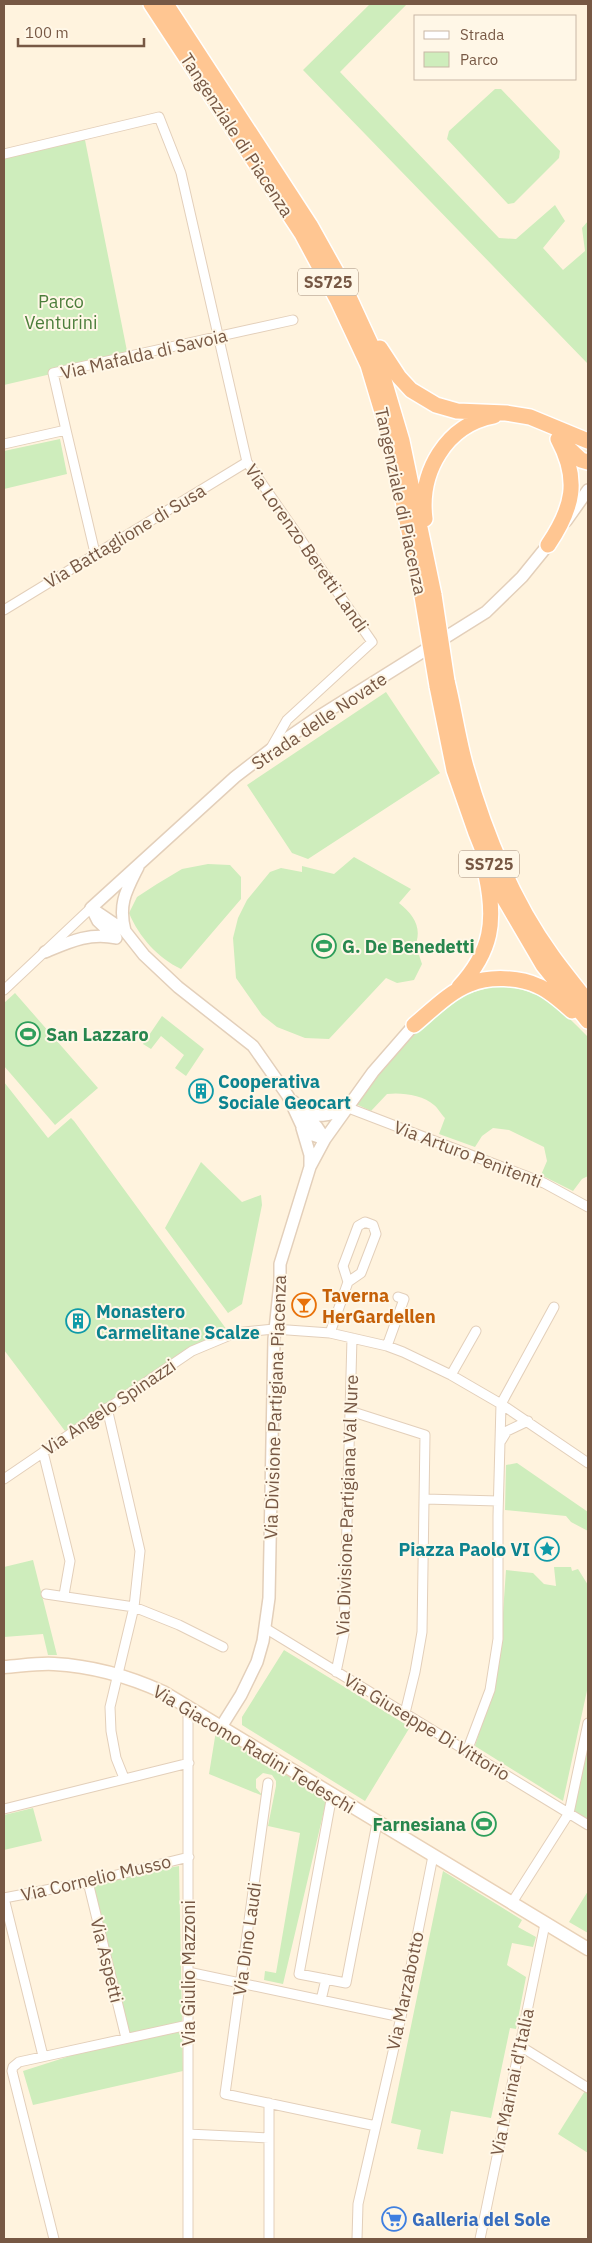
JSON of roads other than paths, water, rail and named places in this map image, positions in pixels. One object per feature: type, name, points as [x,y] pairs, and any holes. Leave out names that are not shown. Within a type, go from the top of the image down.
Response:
[{"type":"highway","name":"Tangenziale di Piacenza","points":[[151,4],[302,234],[338,300],[368,365],[392,446],[428,596]]},
{"type":"highway","name":"Tangenziale di Piacenza","points":[[166,4],[310,225],[343,284],[378,360],[399,432],[428,596],[454,770],[498,888],[543,964],[588,1023]]},
{"type":"highway","points":[[343,284],[384,356],[411,390],[436,405],[458,411],[506,413],[530,418],[560,431],[585,437]]},
{"type":"highway","points":[[428,596],[424,511],[426,484],[431,469],[443,447],[461,429],[487,417],[506,413]]},
{"type":"highway","points":[[530,418],[582,460],[588,462]]},
{"type":"highway","points":[[548,545],[560,526],[571,500],[572,475],[558,440]]},
{"type":"highway","name":"Tangenziale di Piacenza","points":[[442,683],[485,828],[508,882],[527,917],[552,956],[588,1002]]},
{"type":"highway","points":[[454,994],[474,971],[485,950],[492,922],[491,901],[476,833]]},
{"type":"highway","points":[[414,1025],[470,984],[494,979],[515,980],[538,986],[588,1023]]},
{"type":"main road","name":"Via Giacomo Radini Tedeschi","points":[[4,1667],[52,1664],[77,1666],[149,1686],[188,1707],[588,1949]]},
{"type":"street","name":"Via Lorenzo Beretti Landi","points":[[4,154],[159,117],[181,173],[246,462],[372,642],[287,720],[270,750]]},
{"type":"street","name":"Via Mafalda di Savoia","points":[[66,430],[53,373],[293,320]]},
{"type":"street","points":[[4,444],[66,430],[95,553]]},
{"type":"street","name":"Via Battaglione di Susa","points":[[4,610],[246,462]]},
{"type":"street","name":"Strada delle Novate","points":[[4,990],[141,860],[235,777],[315,719],[486,612],[522,577],[588,490]]},
{"type":"street","points":[[121,935],[124,897],[141,860]]},
{"type":"street","points":[[91,908],[178,987],[253,1046],[288,1096],[325,1139]]},
{"type":"street","points":[[45,952],[78,938],[93,935],[121,935]]},
{"type":"street","name":"Via Divisione Partigiana Piacenza","points":[[221,1728],[254,1669],[265,1628],[269,1598],[274,1329],[280,1282],[280,1264],[310,1167],[325,1139],[372,1072],[414,1025]]},
{"type":"street","points":[[288,1096],[301,1124],[310,1155],[310,1167]]},
{"type":"street","points":[[301,1110],[313,1115],[324,1116],[332,1115],[346,1107]]},
{"type":"street","name":"Via Arturo Penitenti","points":[[346,1107],[544,1183],[588,1207]]},
{"type":"street","points":[[301,1124],[310,1134],[325,1139]]},
{"type":"street","points":[[330,1333],[348,1282],[361,1273],[376,1234],[373,1225],[365,1222],[358,1226],[343,1266],[348,1282]]},
{"type":"street","points":[[387,1346],[404,1299],[398,1297]]},
{"type":"street","points":[[468,1751],[490,1690],[498,1639],[498,1501],[501,1404],[554,1307]]},
{"type":"street","name":"Via Angelo Spinazzi","points":[[4,1479],[192,1351],[235,1333],[274,1329],[330,1333],[387,1346],[451,1375],[501,1404],[588,1463]]},
{"type":"street","points":[[451,1375],[476,1331]]},
{"type":"street","name":"Via Divisione Partigiana Val Nure","points":[[336,1672],[344,1634],[352,1338]]},
{"type":"street","points":[[107,1408],[140,1551],[134,1608],[110,1707],[110,1731],[116,1758],[124,1778]]},
{"type":"street","points":[[350,1411],[425,1435],[422,1632],[416,1672],[404,1713]]},
{"type":"street","points":[[500,1444],[508,1431],[528,1421]]},
{"type":"street","points":[[43,1452],[70,1561],[64,1595]]},
{"type":"street","points":[[425,1499],[498,1501]]},
{"type":"street","points":[[46,1594],[64,1595],[134,1608],[179,1625],[224,1647]]},
{"type":"street","name":"Via Giuseppe Di Vittorio","points":[[265,1628],[588,1825]]},
{"type":"street","name":"Via Giulio Mazzoni","points":[[188,1707],[188,2239]]},
{"type":"street","points":[[511,1904],[569,1813],[588,1723]]},
{"type":"street","points":[[4,1809],[189,1763]]},
{"type":"street","name":"Via Dino Laudi","points":[[268,1783],[225,2094],[268,2104]]},
{"type":"street","points":[[332,1795],[299,1974],[346,1983],[377,1822]]},
{"type":"street","name":"Via Marzabotto","points":[[357,2239],[358,2204],[401,2017],[433,1856]]},
{"type":"street","name":"Via Cornelio Musso","points":[[4,1898],[88,1882],[188,1857]]},
{"type":"street","name":"Via Aspetti","points":[[88,1882],[126,2038]]},
{"type":"street","points":[[4,1898],[43,2056]]},
{"type":"street","name":"Via Marinai d'Italia","points":[[480,2239],[545,1924]]},
{"type":"street","points":[[188,1972],[401,2017]]},
{"type":"street","points":[[321,2000],[326,1979]]},
{"type":"street","points":[[54,2239],[12,2071],[13,2067],[19,2062],[43,2056],[188,2025]]},
{"type":"street","points":[[520,2046],[588,2088]]},
{"type":"street","points":[[269,2239],[268,2104],[376,2126]]},
{"type":"street","points":[[188,2134],[269,2138]]},
{"type":"place","name":"G. De Benedetti","points":[[324,946]]},
{"type":"place","name":"San Lazzaro","points":[[28,1034]]},
{"type":"place","name":"Cooperativa Sociale Geocart","points":[[201,1091]]},
{"type":"place","name":"Taverna HerGardellen","points":[[304,1305]]},
{"type":"place","name":"Monastero Carmelitane Scalze","points":[[78,1321]]},
{"type":"place","name":"Piazza Paolo VI","points":[[547,1549]]},
{"type":"place","name":"Farnesiana","points":[[484,1824]]},
{"type":"place","name":"Galleria del Sole","points":[[394,2219]]},
{"type":"park label","name":"Parco Venturini","points":[[61,311]]}]
